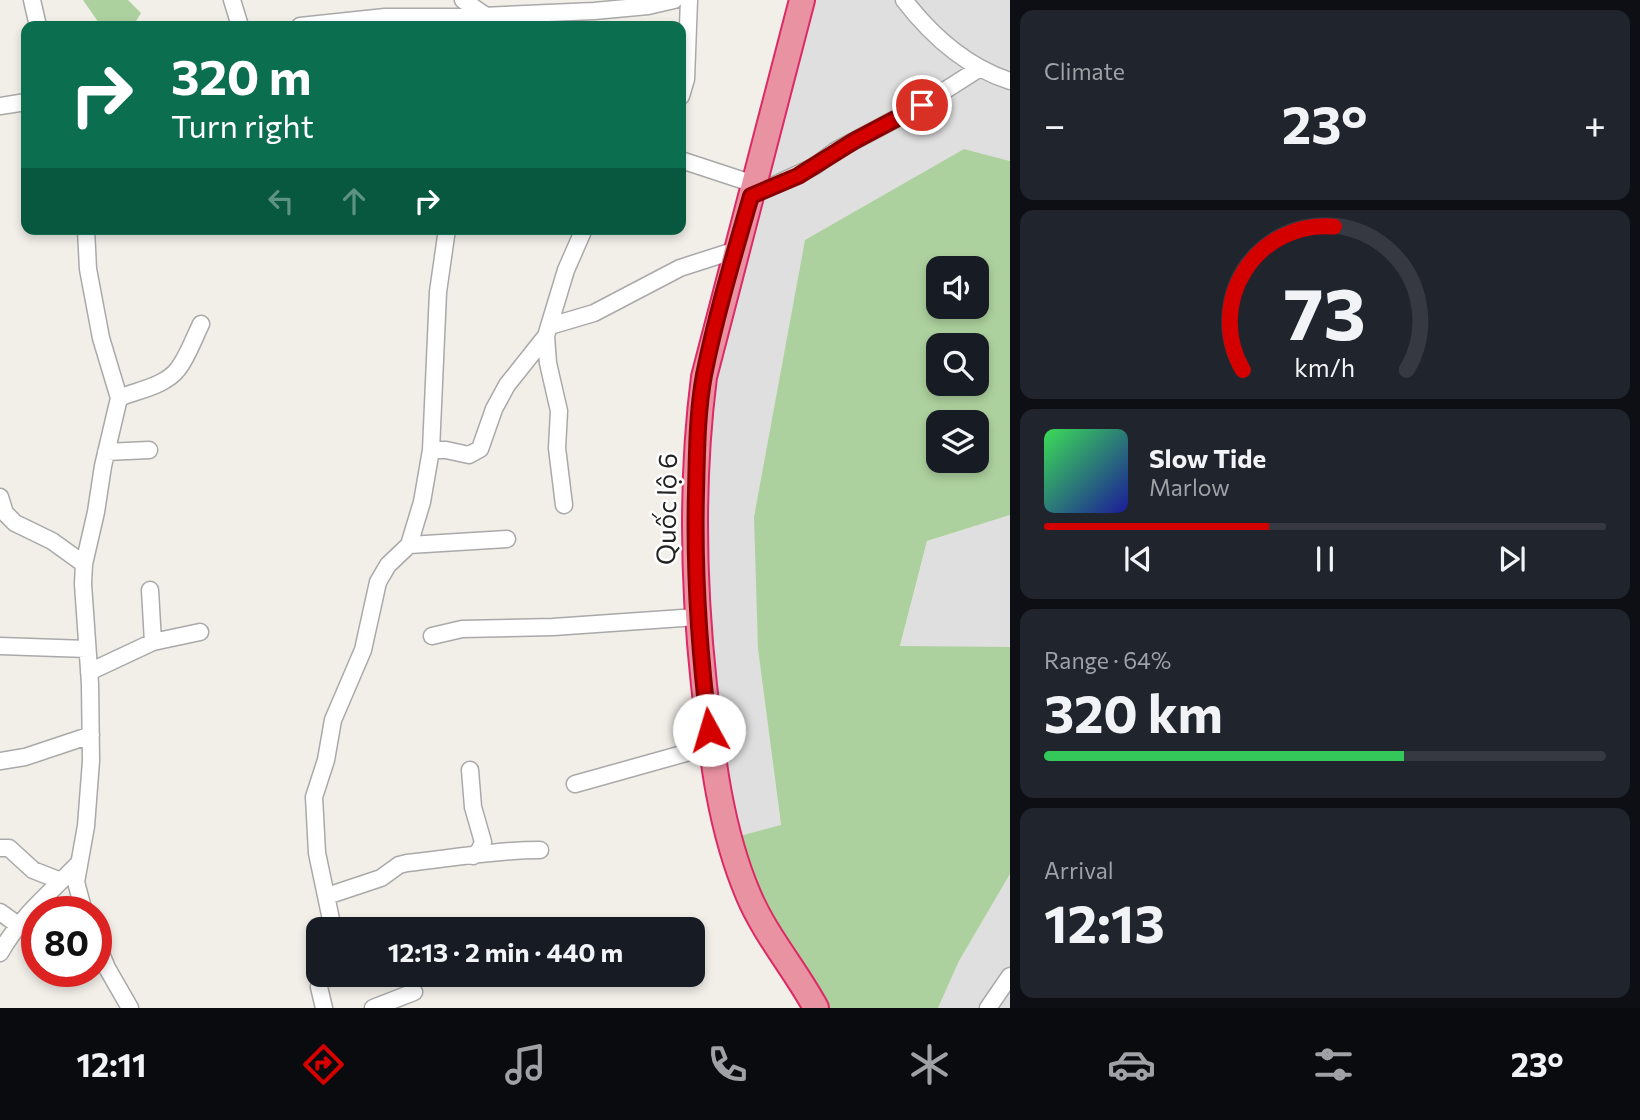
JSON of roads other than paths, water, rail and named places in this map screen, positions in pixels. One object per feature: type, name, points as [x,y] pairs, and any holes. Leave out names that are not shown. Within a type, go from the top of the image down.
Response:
[{"type":"highway","name":"Quốc lộ 6","points":[[802,0],[710,347],[701,400],[696,500],[697,617],[711,746],[729,839],[748,894],[761,921],[816,1008]]},
{"type":"street","points":[[32,0],[37,21]]},
{"type":"street","points":[[232,0],[238,21]]},
{"type":"street","points":[[463,0],[486,16]]},
{"type":"street","points":[[464,21],[516,7],[674,0]]},
{"type":"street","points":[[686,79],[688,0]]},
{"type":"street","points":[[911,3],[962,58],[1010,81]]},
{"type":"street","points":[[347,21],[385,17],[444,21]]},
{"type":"street","points":[[686,162],[752,190],[815,166],[835,152],[914,110],[980,68]]},
{"type":"street","points":[[0,106],[21,103]]},
{"type":"street","points":[[80,896],[76,882],[77,865],[86,827],[91,735],[83,584],[106,452],[119,398],[102,338],[88,269],[86,235]]},
{"type":"street","points":[[331,917],[317,853],[314,808],[316,787],[326,760],[335,713],[360,661],[378,582],[388,565],[409,545],[422,502],[431,450],[438,292],[446,235]]},
{"type":"street","points":[[564,505],[557,448],[559,411],[548,363],[548,331],[566,270],[581,235]]},
{"type":"street","points":[[431,450],[469,455],[480,449],[506,385],[548,331],[594,313],[671,273],[736,250]]},
{"type":"street","points":[[119,398],[164,381],[172,375],[179,368],[201,324]]},
{"type":"street","points":[[106,452],[149,450]]},
{"type":"street","points":[[0,497],[5,513],[15,523],[52,541],[85,564]]},
{"type":"street","points":[[409,545],[507,539]]},
{"type":"street","points":[[150,590],[153,642]]},
{"type":"street","points":[[432,636],[461,629],[553,627],[697,617]]},
{"type":"street","points":[[89,672],[153,642],[200,632]]},
{"type":"street","points":[[0,646],[88,649]]},
{"type":"street","points":[[0,761],[25,757],[91,735]]},
{"type":"street","points":[[575,784],[711,746]]},
{"type":"street","points":[[470,770],[473,807],[482,842],[479,851],[473,856]]},
{"type":"street","points":[[0,848],[9,848],[33,870],[61,881]]},
{"type":"street","points":[[327,896],[381,877],[407,863],[509,849],[540,850]]},
{"type":"street","points":[[0,953],[18,925],[77,865]]},
{"type":"street","points":[[0,912],[18,925]]},
{"type":"street","points":[[988,1008],[1010,976]]},
{"type":"street","points":[[112,977],[130,1008]]},
{"type":"street","points":[[319,987],[324,1008]]},
{"type":"street","points":[[373,1008],[414,992]]}]
